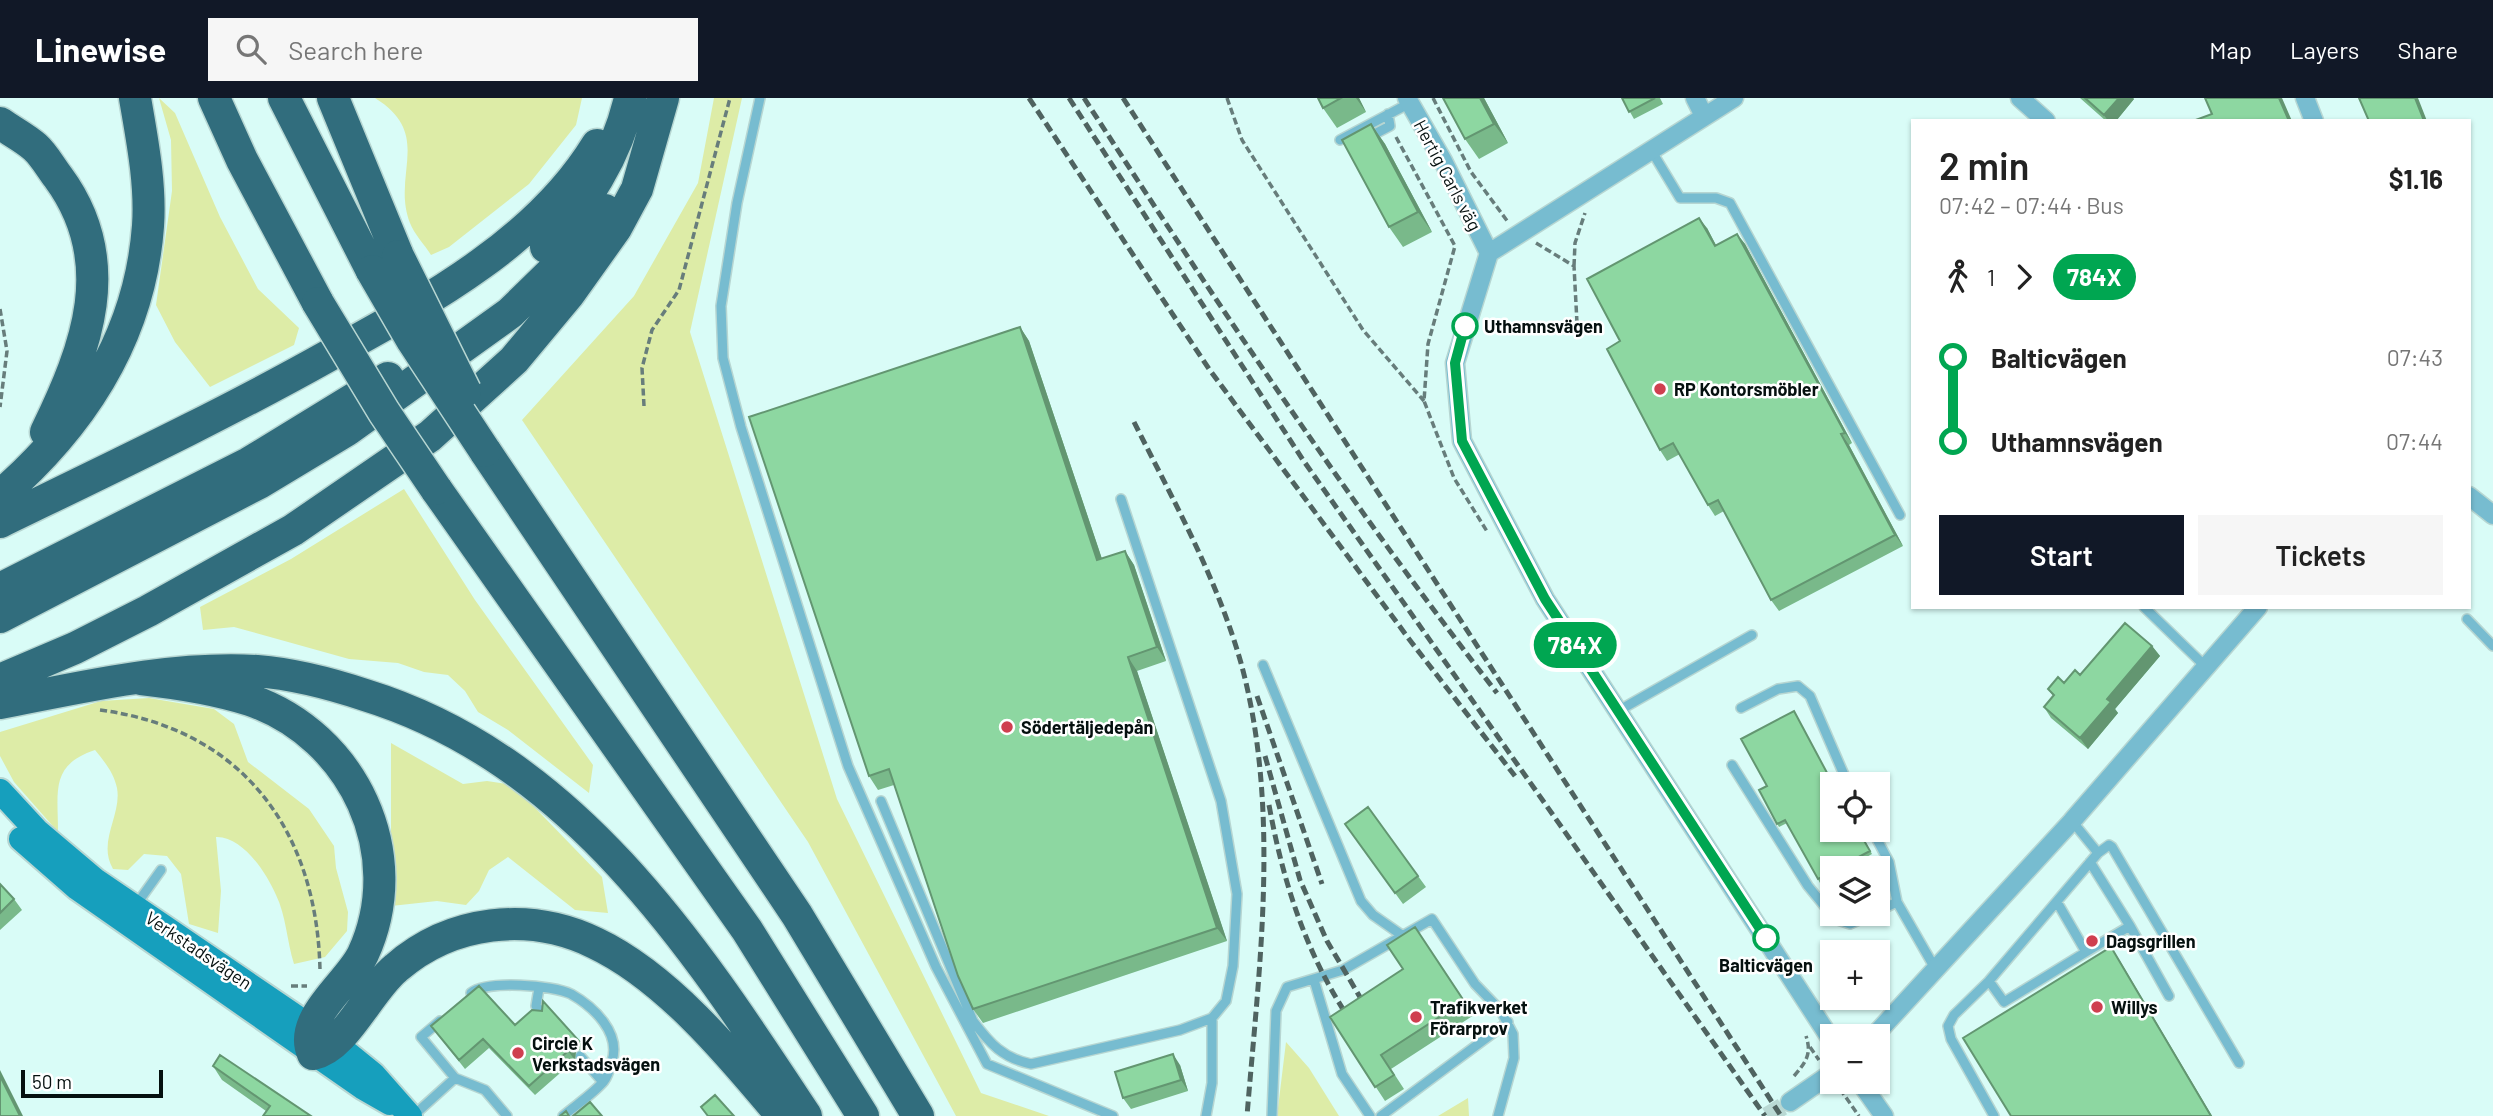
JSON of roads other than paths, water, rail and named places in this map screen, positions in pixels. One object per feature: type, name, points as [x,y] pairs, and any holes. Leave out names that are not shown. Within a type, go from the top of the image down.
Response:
[{"type":"highway","points":[[0,496],[26,473],[70,426],[104,376],[129,313],[139,277],[148,225],[146,169],[135,98]]},
{"type":"highway","points":[[214,98],[242,160],[318,303],[384,412],[747,930],[863,1116]]},
{"type":"highway","points":[[284,98],[385,264],[513,494],[797,915],[918,1116]]},
{"type":"highway","points":[[333,98],[385,264]]},
{"type":"highway","points":[[0,522],[227,413],[409,311],[484,263],[534,218],[583,168],[624,98]]},
{"type":"highway","points":[[0,589],[249,463],[394,373],[499,295],[574,216],[604,172],[622,131],[630,98]]},
{"type":"highway","points":[[1,695],[75,648],[148,611],[293,530],[430,436],[514,360],[569,294],[616,228],[632,199],[663,98]]},
{"type":"highway","points":[[0,123],[36,148],[73,197],[91,247],[94,282],[87,327],[74,374],[26,473]]},
{"type":"highway","points":[[0,617],[259,483],[347,430],[510,313],[596,224],[653,132]]},
{"type":"highway","points":[[1,695],[185,672],[256,671],[314,679],[396,704],[467,737],[543,789],[618,859],[688,942],[806,1116]]},
{"type":"highway","points":[[141,679],[175,683],[251,701],[298,724],[335,756],[360,792],[375,832],[380,870],[379,909],[362,956],[320,1042]]},
{"type":"highway","points":[[320,1042],[379,982],[411,954],[452,932],[497,924],[541,926],[595,943],[644,974],[687,1012],[782,1116]]},
{"type":"main road","name":"Verkstadsvägen","points":[[0,791],[37,831],[95,880],[320,1042]]},
{"type":"main road","name":"Verkstadsvägen","points":[[0,816],[22,840],[77,888],[373,1074],[408,1113]]},
{"type":"street","points":[[1695,98],[1704,116]]},
{"type":"street","points":[[1734,98],[1489,253],[1455,363],[1462,441],[1545,599],[1821,1024]]},
{"type":"street","points":[[2020,98],[2044,119]]},
{"type":"street","points":[[2305,98],[2313,119]]},
{"type":"street","name":"Hertig Carls väg","points":[[1408,100],[1443,161],[1489,253]]},
{"type":"street","points":[[2471,498],[2493,515]]},
{"type":"street","points":[[1886,1024],[1937,972],[2073,821],[2256,609]]},
{"type":"street","points":[[1790,1102],[1820,1081]]},
{"type":"street","points":[[1868,1094],[1884,1116]]},
{"type":"lane","points":[[760,98],[737,204],[721,306],[723,358],[741,427],[848,766],[936,967],[987,1064],[1113,1116]]},
{"type":"lane","points":[[1340,140],[1408,100]]},
{"type":"lane","points":[[1349,148],[1390,126],[1388,114]]},
{"type":"lane","points":[[1651,150],[1681,198],[1716,198],[1730,203],[1900,515]]},
{"type":"lane","points":[[880,801],[973,1021],[988,1042],[1010,1059],[1031,1064],[1180,1030],[1212,1018],[1226,1002],[1233,966],[1237,894],[1221,801],[1121,499]]},
{"type":"lane","points":[[2146,609],[2206,667]]},
{"type":"lane","points":[[2467,619],[2493,646]]},
{"type":"lane","points":[[1618,711],[1752,635]]},
{"type":"lane","points":[[1263,665],[1362,901],[1373,915],[1403,936]]},
{"type":"lane","points":[[1741,708],[1778,689],[1798,686],[1810,696],[1843,772]]},
{"type":"lane","points":[[1732,765],[1820,901]]},
{"type":"lane","points":[[2073,821],[2098,853]]},
{"type":"lane","points":[[1878,842],[1889,862],[1897,902],[1937,972]]},
{"type":"lane","points":[[1994,1116],[1951,1039],[1948,1026],[1954,1015],[1989,981],[2098,853],[2109,845],[2239,1063]]},
{"type":"lane","points":[[2090,862],[2169,996]]},
{"type":"lane","points":[[135,907],[161,870]]},
{"type":"lane","points":[[1890,905],[1897,902]]},
{"type":"lane","points":[[2056,902],[2086,952]]},
{"type":"lane","points":[[1272,1116],[1276,1011],[1287,987],[1343,970],[1432,919],[1475,984],[1508,1022],[1513,1034],[1514,1058],[1498,1116]]},
{"type":"lane","points":[[1989,981],[2004,1002],[2130,926]]},
{"type":"lane","points":[[1314,980],[1342,1074],[1370,1116]]},
{"type":"lane","points":[[467,998],[476,989],[506,985],[569,993],[592,1009],[608,1028],[615,1050],[603,1082],[563,1116]]},
{"type":"lane","points":[[539,988],[536,1006],[544,1015]]},
{"type":"lane","points":[[448,1013],[421,1037],[455,1078],[485,1090],[507,1116]]},
{"type":"lane","points":[[1206,1116],[1212,1083],[1212,1018]]},
{"type":"lane","points":[[1381,1116],[1508,1022]]},
{"type":"lane","points":[[580,1056],[603,1082]]},
{"type":"lane","points":[[408,1113],[455,1078]]},
{"type":"tunnel","points":[[1767,1116],[1790,1102]]},
{"type":"railway","points":[[1029,98],[1209,369],[1412,643],[1515,776]]},
{"type":"railway","points":[[1069,98],[1303,460],[1765,1116]]},
{"type":"railway","points":[[1084,98],[1233,325],[1336,475],[1497,693]]},
{"type":"railway","points":[[1123,98],[1781,1116]]},
{"type":"railway","points":[[1134,422],[1220,600],[1241,663],[1253,719],[1264,832],[1261,946],[1247,1116]]},
{"type":"railway","points":[[1257,696],[1322,884]]},
{"type":"railway","points":[[1265,756],[1300,880],[1327,941],[1367,1009]]},
{"type":"railway","points":[[1269,805],[1281,862],[1298,917],[1334,995],[1350,1020]]},
{"type":"place","name":"Uthamnsvägen","points":[[1465,326]]},
{"type":"place","name":"RP Kontorsmöbler","points":[[1660,389]]},
{"type":"place","name":"Södertäljedepån","points":[[1007,727]]},
{"type":"place","name":"Balticvägen","points":[[1766,938]]},
{"type":"place","name":"Dagsgrillen","points":[[2092,941]]},
{"type":"place","name":"Willys","points":[[2097,1007]]},
{"type":"place","name":"Trafikverket Förarprov","points":[[1416,1017]]},
{"type":"place","name":"Circle K Verkstadsvägen","points":[[518,1053]]}]
